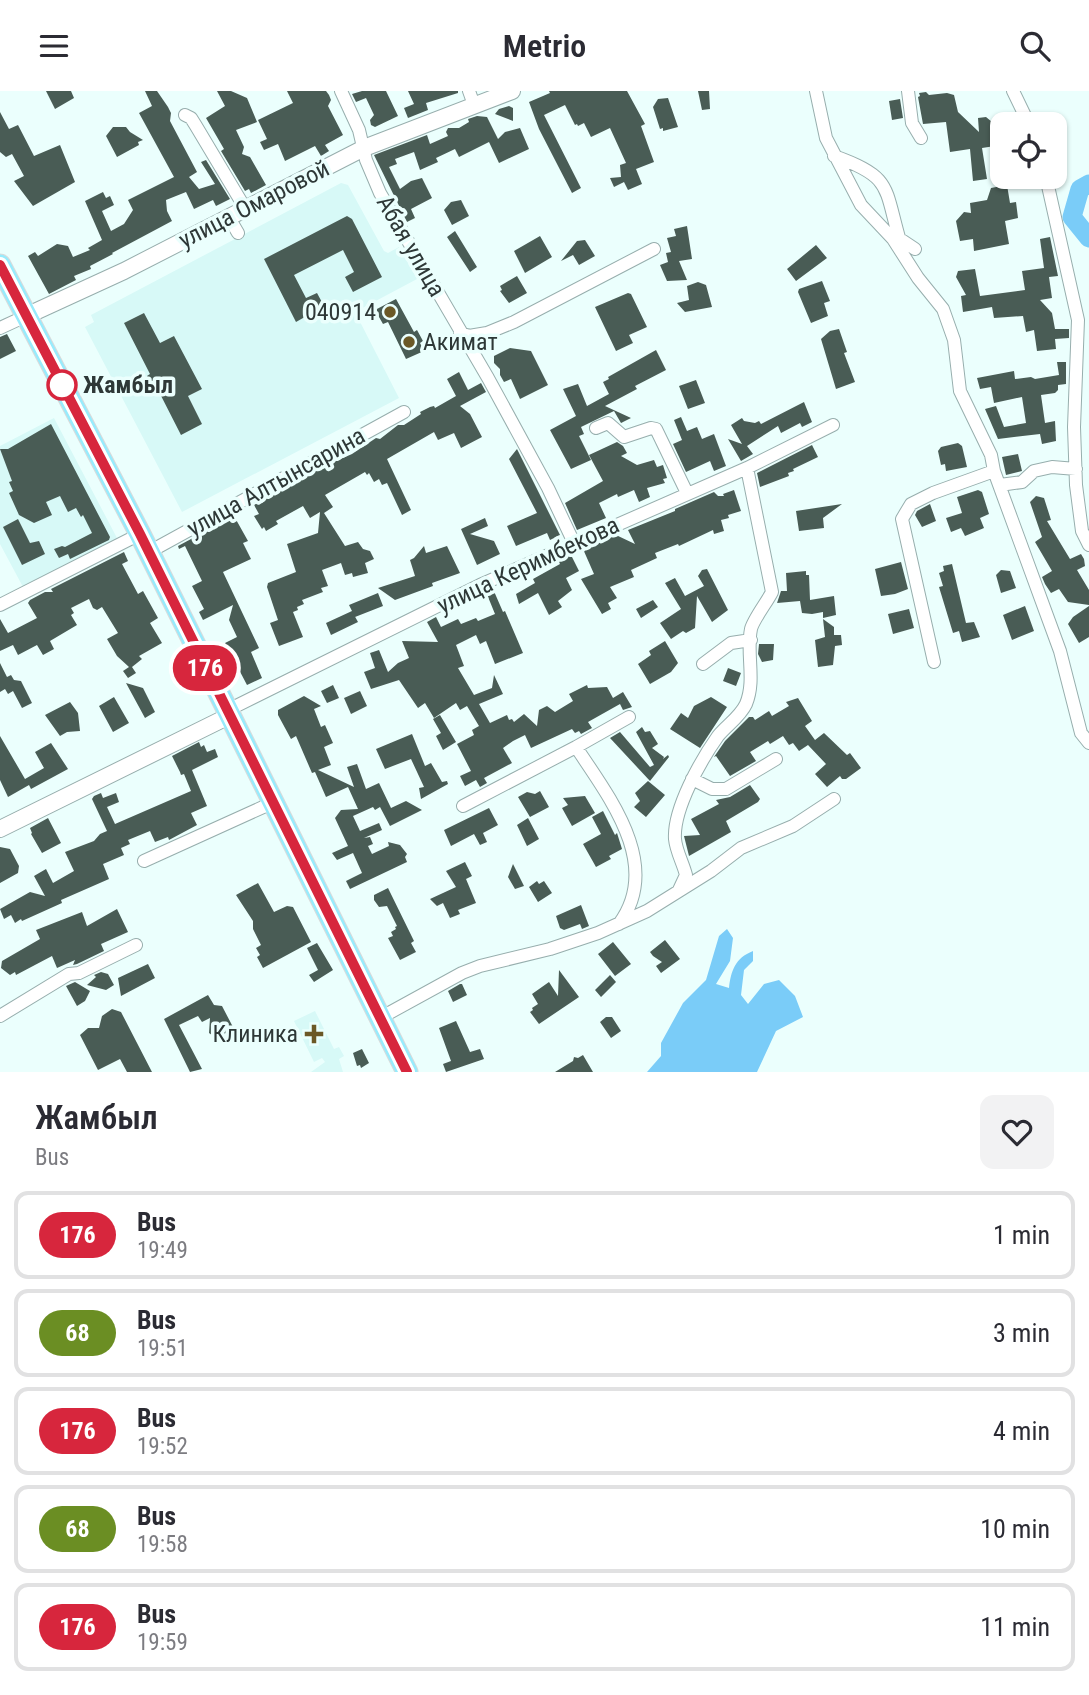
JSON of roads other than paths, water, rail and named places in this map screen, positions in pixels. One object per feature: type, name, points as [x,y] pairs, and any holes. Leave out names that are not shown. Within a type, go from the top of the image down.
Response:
[{"type":"highway","points":[[0,265],[144,543],[407,1072]]},
{"type":"street","name":"Абая улица","points":[[341,91],[359,130],[366,160],[380,193],[420,271],[481,365],[548,488],[574,543]]},
{"type":"street","name":"улица Омаровой","points":[[0,328],[124,271],[364,148],[472,98],[512,91]]},
{"type":"street","points":[[816,91],[826,138],[861,205],[897,240],[915,249]]},
{"type":"street","points":[[908,91],[912,123],[921,138]]},
{"type":"street","points":[[1013,91],[1023,112]]},
{"type":"street","points":[[185,115],[191,118],[245,208]]},
{"type":"street","points":[[834,156],[872,173],[882,181],[897,240],[918,278],[943,309],[951,327],[960,391],[991,455],[994,471],[1060,651],[1081,733],[1089,743]]},
{"type":"street","points":[[1049,189],[1078,320],[1074,415],[1076,469],[1080,523],[1089,545]]},
{"type":"street","points":[[229,216],[238,233]]},
{"type":"street","points":[[460,333],[469,336],[487,333],[514,322],[654,249]]},
{"type":"street","name":"улица Алтынсарина","points":[[0,605],[144,543],[404,412]]},
{"type":"street","points":[[596,428],[608,423],[624,437],[651,428],[656,429],[687,493]]},
{"type":"street","name":"улица Керимбекова","points":[[0,829],[480,586],[747,468],[833,425]]},
{"type":"street","points":[[1000,485],[1022,482],[1034,471],[1052,467],[1076,469]]},
{"type":"street","points":[[676,892],[686,875],[676,844],[676,828],[692,779],[720,733],[739,715],[745,705],[750,691],[751,628],[772,592],[747,468]]},
{"type":"street","points":[[934,662],[902,519],[911,504],[922,498],[994,471]]},
{"type":"street","points":[[703,664],[731,643],[751,640]]},
{"type":"street","points":[[463,806],[629,717]]},
{"type":"street","points":[[576,747],[622,821],[634,852],[635,891],[627,914],[619,924]]},
{"type":"street","points":[[692,779],[712,789],[726,789],[776,759]]},
{"type":"street","points":[[380,1017],[462,973],[550,949],[647,911],[711,871],[741,848],[793,826],[834,799]]},
{"type":"street","points":[[145,861],[272,803]]},
{"type":"street","points":[[0,1016],[69,974],[79,973],[136,945]]},
{"type":"water","points":[[727,929],[733,938],[730,961],[716,984],[729,988],[735,966],[742,957],[753,951],[753,961],[744,970],[741,995],[748,1004],[764,984],[779,980],[795,996],[803,1017],[776,1031],[757,1072],[647,1072],[661,1056],[661,1043],[683,1003],[706,980],[719,936]]},
{"type":"waterway","points":[[1089,184],[1080,189],[1072,217],[1089,238]]},
{"type":"place","name":"040914","points":[[390,312]]},
{"type":"place","name":"Акимат","points":[[409,342]]},
{"type":"place","name":"Жамбыл","points":[[62,385]]},
{"type":"place","name":"Клиника","points":[[314,1034]]}]
